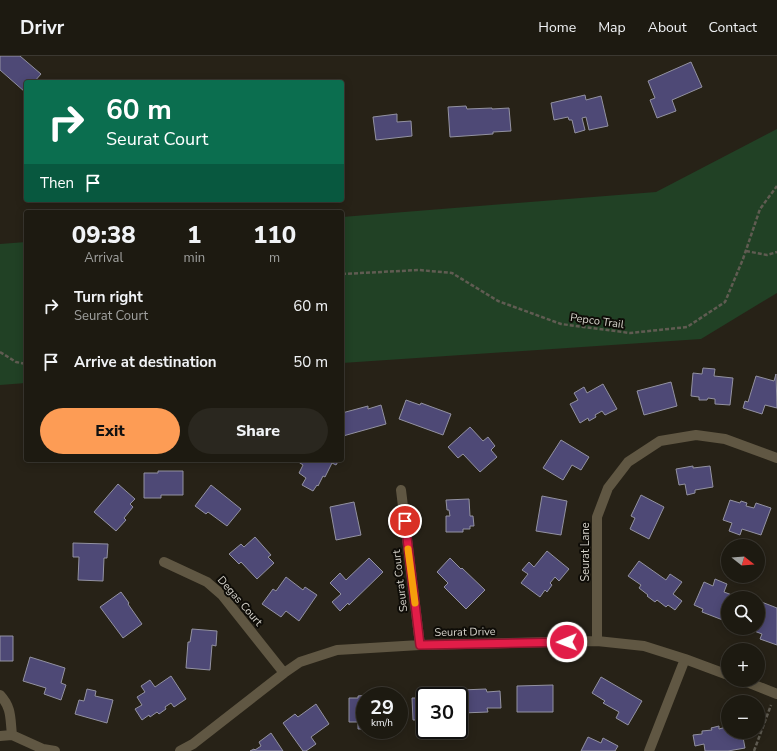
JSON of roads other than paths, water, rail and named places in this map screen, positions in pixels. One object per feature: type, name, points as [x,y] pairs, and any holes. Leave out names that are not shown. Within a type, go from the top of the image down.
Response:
[{"type":"street","name":"Seurat Lane","points":[[597,641],[597,517],[608,488],[628,462],[660,441],[696,435],[725,439],[777,458]]},
{"type":"street","name":"Seurat Court","points":[[401,490],[420,645]]},
{"type":"street","name":"Degas Court","points":[[164,562],[206,582],[222,595],[284,673]]},
{"type":"street","name":"Seurat Drive","points":[[180,751],[193,744],[300,662],[336,650],[420,645],[597,641],[644,646],[721,672]]},
{"type":"street","points":[[649,751],[685,659]]},
{"type":"street","points":[[760,687],[776,693]]},
{"type":"street","points":[[0,695],[8,703],[12,735]]},
{"type":"street","points":[[0,736],[12,735],[43,749],[55,751]]}]
